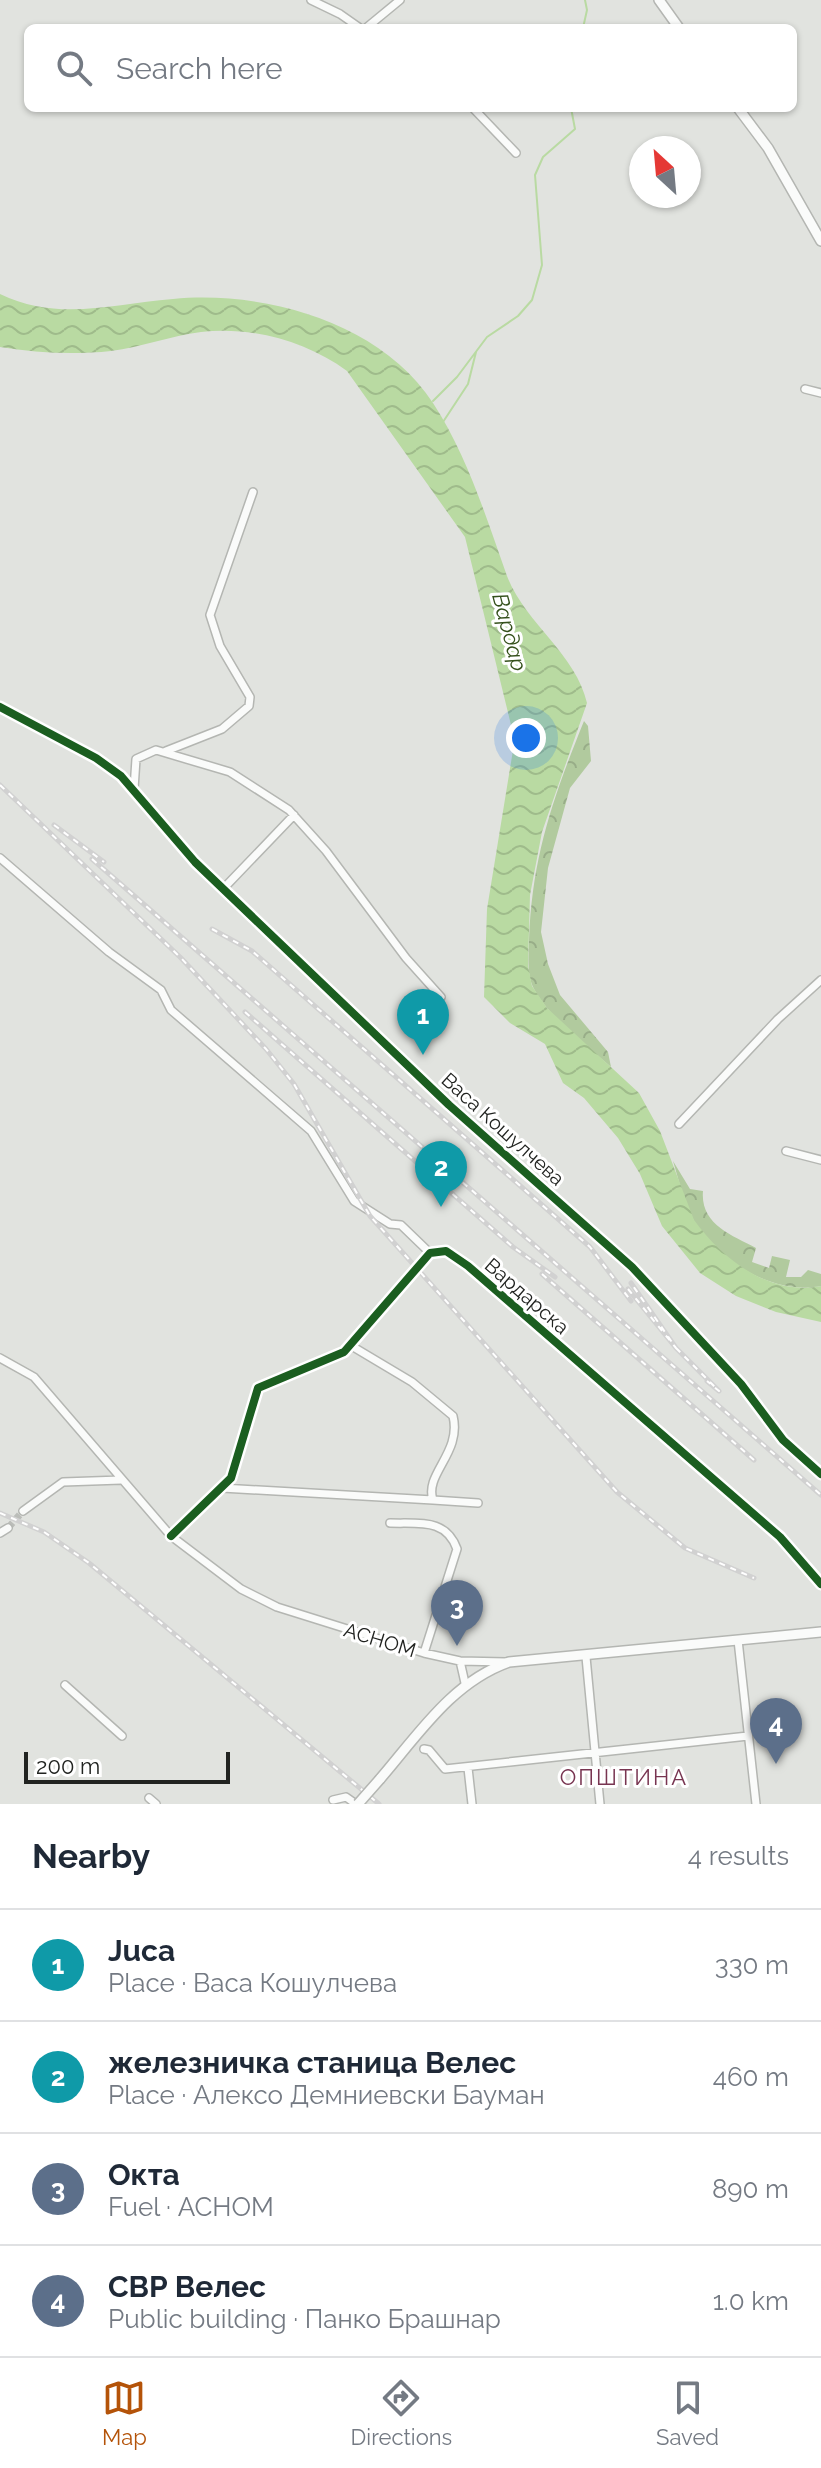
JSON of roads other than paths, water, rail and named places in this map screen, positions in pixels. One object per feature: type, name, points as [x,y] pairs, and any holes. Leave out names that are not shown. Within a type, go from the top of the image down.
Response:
[{"type":"main road","points":[[659,0],[676,24]]},
{"type":"main road","points":[[741,112],[768,148],[821,241]]},
{"type":"main road","name":"Васа Кошулчева","points":[[0,707],[96,758],[134,789],[176,843],[223,889],[449,1105],[632,1267],[741,1384],[783,1440],[821,1474]]},
{"type":"main road","name":"АСНОМ","points":[[509,1662],[821,1632]]},
{"type":"main road","points":[[357,1804],[465,1683],[484,1671],[509,1662]]},
{"type":"street","points":[[311,0],[354,24]]},
{"type":"street","points":[[371,24],[400,0]]},
{"type":"street","points":[[477,112],[516,153]]},
{"type":"street","points":[[805,389],[821,393]]},
{"type":"street","points":[[134,789],[136,759],[146,752],[166,751],[222,729],[249,706],[250,697],[220,646],[210,615],[253,492]]},
{"type":"street","points":[[166,751],[230,772],[294,815],[441,997]]},
{"type":"street","points":[[223,889],[294,815]]},
{"type":"street","points":[[0,858],[109,952],[161,990],[171,1010],[311,1131],[323,1144],[354,1201],[390,1224],[401,1225],[430,1253],[336,1358],[258,1388],[236,1469],[222,1488],[171,1536]]},
{"type":"street","points":[[679,1124],[785,1013],[821,980]]},
{"type":"street","points":[[786,1151],[821,1160]]},
{"type":"street","name":"Вардарска","points":[[430,1253],[446,1251],[468,1266],[780,1537],[821,1584]]},
{"type":"street","points":[[350,1345],[412,1382],[453,1416],[453,1448],[430,1488],[433,1500]]},
{"type":"street","name":"АСНОМ","points":[[0,1358],[34,1377],[171,1536],[219,1574],[277,1607],[424,1653],[460,1661],[509,1662]]},
{"type":"street","points":[[23,1511],[63,1482],[121,1480]]},
{"type":"street","points":[[222,1488],[478,1503]]},
{"type":"street","points":[[390,1523],[437,1524],[452,1534],[457,1549],[424,1653]]},
{"type":"street","points":[[738,1640],[756,1804]]},
{"type":"street","points":[[586,1657],[600,1804]]},
{"type":"street","points":[[460,1661],[465,1683]]},
{"type":"street","points":[[65,1685],[122,1736]]},
{"type":"street","points":[[424,1749],[429,1750],[445,1769],[748,1736]]},
{"type":"street","points":[[468,1768],[472,1804]]},
{"type":"street","points":[[333,1800],[346,1797],[357,1804]]},
{"type":"street","points":[[149,1798],[156,1804]]},
{"type":"water","name":"Вардар","points":[[0,294],[43,307],[64,309],[208,298],[244,300],[281,307],[317,317],[352,332],[383,351],[411,375],[433,403],[456,444],[515,593],[572,669],[587,703],[542,832],[530,895],[528,966],[532,986],[547,1008],[639,1093],[660,1131],[694,1220],[706,1235],[733,1261],[766,1280],[802,1288],[821,1286],[821,1322],[776,1312],[736,1296],[700,1273],[662,1226],[640,1174],[618,1138],[584,1098],[563,1083],[545,1044],[510,1023],[484,997],[487,909],[514,744],[512,729],[465,537],[347,371],[296,344],[239,331],[201,332],[97,352],[56,353],[0,347]]},
{"type":"waterway","points":[[584,24],[587,10],[585,0]]},
{"type":"waterway","points":[[433,401],[457,377],[487,337],[518,316],[532,300],[542,265],[535,175],[543,157],[575,129],[572,112]]},
{"type":"waterway","points":[[443,422],[468,384],[476,352]]},
{"type":"tunnel","points":[[8,1528],[23,1511]]},
{"type":"railway","points":[[0,785],[181,958],[266,1049],[294,1084],[370,1216],[617,1492],[685,1548],[754,1578]]},
{"type":"railway","points":[[54,825],[104,862]]},
{"type":"railway","points":[[92,859],[821,1495]]},
{"type":"railway","points":[[212,929],[252,951],[590,1247],[631,1301]]},
{"type":"railway","points":[[245,1012],[513,1247],[555,1277]]},
{"type":"railway","points":[[542,1274],[754,1460]]},
{"type":"railway","points":[[628,1289],[676,1348],[631,1283]]},
{"type":"railway","points":[[676,1348],[719,1391],[707,1381]]},
{"type":"railway","points":[[0,1513],[44,1532],[89,1563],[379,1804]]},
{"type":"place","name":"Juca","points":[[423,1055]]},
{"type":"place","name":"железничка станица Велес","points":[[441,1207]]},
{"type":"place","name":"Окта","points":[[457,1646]]},
{"type":"place","name":"СВР Велес","points":[[776,1764]]},
{"type":"district","name":"ОПШТИНА","points":[[624,1777]]}]
